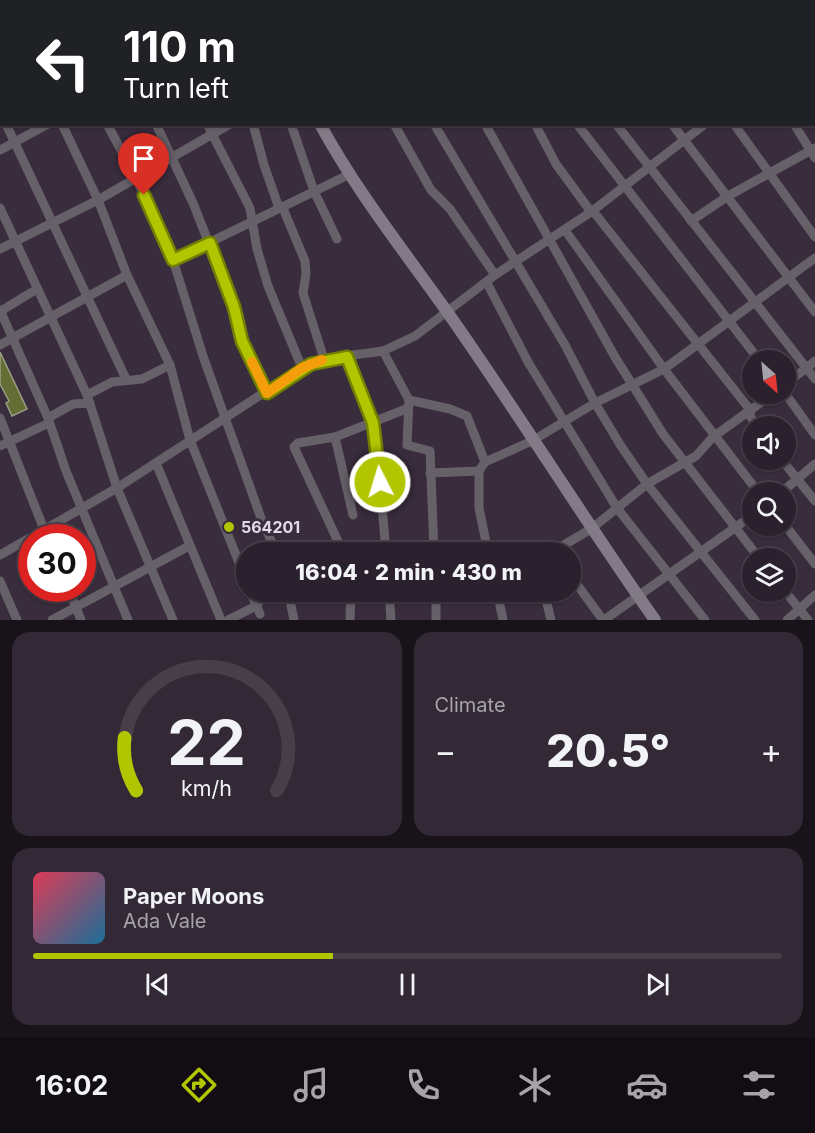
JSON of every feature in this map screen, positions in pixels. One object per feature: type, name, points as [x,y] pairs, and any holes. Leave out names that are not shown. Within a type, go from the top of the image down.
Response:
[{"type":"street","points":[[7,126],[126,380]]},
{"type":"street","points":[[0,150],[44,126]]},
{"type":"street","points":[[63,126],[98,200],[127,275],[170,364],[190,440],[236,555]]},
{"type":"street","points":[[108,126],[136,178],[173,260],[226,419],[272,542]]},
{"type":"street","points":[[157,126],[173,156],[210,243],[234,307],[242,341],[267,393]]},
{"type":"street","points":[[254,126],[264,165],[305,261],[306,274],[303,293],[306,310],[324,359]]},
{"type":"street","points":[[292,126],[314,191],[337,239]]},
{"type":"street","points":[[321,126],[348,175],[448,314],[591,529],[655,620]]},
{"type":"street","points":[[395,126],[431,190],[450,209],[495,275]]},
{"type":"street","points":[[435,126],[565,345],[595,403],[647,484],[756,620]]},
{"type":"street","points":[[486,126],[632,385],[663,434],[751,548]]},
{"type":"street","points":[[536,126],[556,164],[700,344],[751,416]]},
{"type":"street","points":[[580,126],[751,350]]},
{"type":"street","points":[[617,126],[648,169],[815,379]]},
{"type":"street","points":[[674,126],[815,312]]},
{"type":"street","points":[[58,524],[267,393],[302,368],[324,359],[383,351],[415,336],[448,314],[495,275],[592,211],[702,126]]},
{"type":"street","points":[[735,126],[815,237]]},
{"type":"street","points":[[691,221],[728,196],[813,152],[795,126]]},
{"type":"street","points":[[0,249],[98,200],[173,156],[210,129],[246,196],[253,220],[256,249],[268,286],[302,368]]},
{"type":"street","points":[[173,260],[348,175]]},
{"type":"street","points":[[0,208],[89,399],[117,488],[173,620]]},
{"type":"street","points":[[565,230],[713,437],[750,482]]},
{"type":"street","points":[[486,542],[479,508],[479,471],[485,462],[532,441],[595,403],[664,369],[815,258]]},
{"type":"street","points":[[0,345],[88,297],[110,282],[127,275]]},
{"type":"street","points":[[487,283],[528,362],[617,508],[670,572],[705,620]]},
{"type":"street","points":[[37,289],[0,310],[14,337],[49,421],[128,620]]},
{"type":"street","points":[[383,351],[407,404],[407,445],[430,451],[433,542]]},
{"type":"street","points":[[347,357],[373,423],[385,542]]},
{"type":"street","points":[[796,376],[815,361]]},
{"type":"street","points":[[0,446],[49,421],[73,404],[89,399],[112,382],[142,379],[170,364]]},
{"type":"street","points":[[338,542],[293,449],[298,443],[335,437],[373,423],[407,404],[450,409],[467,416],[485,462]]},
{"type":"street","points":[[569,542],[591,529],[647,484],[702,450],[713,437],[760,404]]},
{"type":"street","points":[[793,404],[815,435]]},
{"type":"street","points":[[0,418],[42,524]]},
{"type":"street","points":[[335,437],[353,515]]},
{"type":"street","points":[[156,463],[221,620]]},
{"type":"street","points":[[794,482],[815,464]]},
{"type":"street","points":[[790,470],[815,501]]},
{"type":"street","points":[[430,473],[479,471]]},
{"type":"street","points":[[581,590],[605,620],[742,523]]},
{"type":"street","points":[[793,536],[815,564]]},
{"type":"street","points":[[0,555],[18,546]]},
{"type":"street","points":[[52,620],[189,546]]},
{"type":"street","points":[[0,581],[16,620]]},
{"type":"street","points":[[787,620],[815,595]]},
{"type":"street","points":[[74,602],[81,620]]},
{"type":"street","points":[[255,602],[258,610]]},
{"type":"street","points":[[258,610],[261,602]]},
{"type":"street","points":[[290,602],[294,620]]},
{"type":"street","points":[[350,620],[351,602]]},
{"type":"street","points":[[390,602],[391,620]]},
{"type":"street","points":[[436,602],[436,620]]},
{"type":"street","points":[[499,602],[503,620]]},
{"type":"street","points":[[546,602],[550,620]]},
{"type":"street","points":[[794,602],[807,620]]},
{"type":"street","points":[[228,620],[258,610]]},
{"type":"building","points":[[0,352],[27,409],[12,416],[6,403],[9,401],[0,384]]},
{"type":"slow traffic","points":[[252,362],[267,393],[302,368],[322,360]]},
{"type":"place","name":"564201","points":[[229,527]]},
{"type":"route","points":[[144,195],[173,260],[210,243],[234,307],[238,331],[267,393],[302,368],[324,359],[347,357],[373,423],[380,482]]}]
